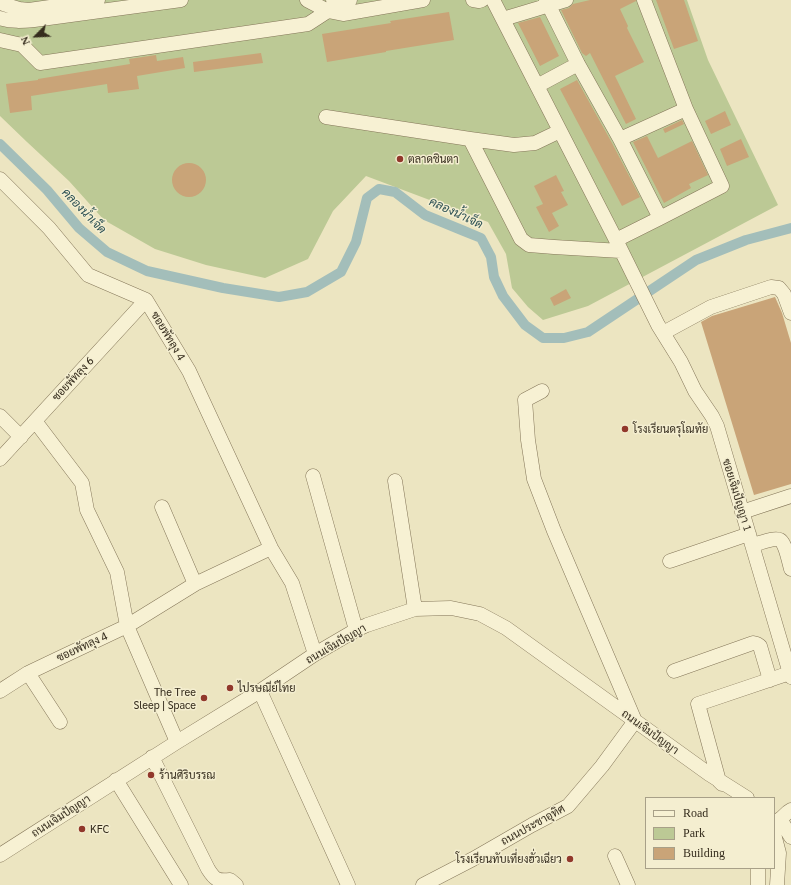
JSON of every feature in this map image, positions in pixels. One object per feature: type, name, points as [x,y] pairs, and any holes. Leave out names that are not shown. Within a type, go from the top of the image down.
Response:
[{"type":"street","points":[[0,18],[6,20],[98,0]]},
{"type":"street","points":[[0,3],[19,9],[29,15],[182,0]]},
{"type":"street","points":[[307,0],[330,6],[343,14],[423,0]]},
{"type":"street","points":[[0,40],[22,45],[40,63],[308,24],[330,6],[350,0]]},
{"type":"street","points":[[473,0],[482,0]]},
{"type":"street","name":"ซอยเจิมปัญญา 1","points":[[493,0],[660,329],[681,362],[695,391],[717,426],[790,675]]},
{"type":"street","points":[[503,18],[547,2],[566,0]]},
{"type":"street","points":[[470,139],[521,239],[529,245],[554,247],[619,246],[660,218],[722,186],[686,109],[644,0]]},
{"type":"street","points":[[547,2],[578,64],[620,140],[660,218]]},
{"type":"street","points":[[537,86],[578,64]]},
{"type":"street","points":[[620,140],[686,109]]},
{"type":"street","points":[[326,116],[514,145],[535,143],[560,131]]},
{"type":"street","name":"ซอยพัทลุง 4","points":[[0,179],[49,228],[88,275],[146,300],[189,371],[271,548],[292,583],[315,654]]},
{"type":"street","points":[[660,329],[711,307],[771,287],[779,288],[784,294],[791,313]]},
{"type":"street","name":"ซอยพัทลุง 6","points":[[0,459],[146,300]]},
{"type":"street","points":[[542,391],[525,400],[528,440],[534,479],[554,531],[635,721]]},
{"type":"street","points":[[0,416],[21,437]]},
{"type":"street","points":[[35,421],[82,483],[87,510],[117,572],[128,626],[177,742]]},
{"type":"street","points":[[312,476],[356,630]]},
{"type":"street","points":[[395,481],[415,609]]},
{"type":"street","points":[[742,512],[791,496]]},
{"type":"street","points":[[162,507],[194,584]]},
{"type":"street","points":[[670,561],[750,540],[775,539],[783,543],[791,569]]},
{"type":"street","name":"ซอยพัทลุง 4","points":[[0,691],[28,673],[128,626],[194,584],[271,548]]},
{"type":"street","name":"ถนนเจิมปัญญา","points":[[0,855],[152,757],[260,691],[315,654],[367,625],[415,609],[451,608],[480,614],[506,628],[720,781]]},
{"type":"street","points":[[674,671],[753,643],[760,646],[770,680]]},
{"type":"street","points":[[28,673],[60,722]]},
{"type":"street","points":[[733,797],[720,781],[698,704],[770,680],[790,675]]},
{"type":"street","points":[[260,691],[348,885]]},
{"type":"street","name":"ถนนประชาอุทิศ","points":[[423,885],[447,880],[532,824],[568,806],[602,766],[635,721]]},
{"type":"street","points":[[152,757],[213,877],[221,881],[230,880],[236,885]]},
{"type":"street","points":[[116,780],[181,885]]},
{"type":"street","points":[[720,781],[745,797]]},
{"type":"street","points":[[782,818],[791,837]]},
{"type":"street","points":[[775,838],[779,853],[777,885]]},
{"type":"street","points":[[614,856],[628,885]]},
{"type":"street","points":[[758,869],[758,885]]},
{"type":"green space","name":"ตลาดชินตา","points":[[0,0],[687,0],[708,60],[778,205],[588,306],[543,320],[528,307],[512,288],[506,254],[488,222],[366,176],[333,211],[308,259],[265,278],[206,265],[155,249],[104,220],[69,181],[0,116]]},
{"type":"building","points":[[590,0],[636,0],[620,9],[628,26],[627,28],[644,62],[615,76],[636,119],[626,124],[590,53],[586,56],[582,53],[561,10],[569,8],[573,4]]},
{"type":"building","points":[[656,0],[684,0],[698,41],[674,49]]},
{"type":"building","points":[[449,12],[454,40],[327,62],[322,34],[391,23],[390,21]]},
{"type":"building","points":[[540,17],[559,56],[540,66],[518,23]]},
{"type":"building","points":[[261,53],[263,63],[194,72],[193,62]]},
{"type":"building","points":[[156,55],[157,61],[183,57],[185,68],[137,76],[139,89],[108,93],[107,84],[31,96],[32,110],[10,113],[6,84],[130,64],[129,59]]},
{"type":"building","points":[[577,80],[640,197],[622,206],[560,89]]},
{"type":"building","points":[[725,111],[731,125],[711,134],[705,121]]},
{"type":"building","points":[[682,120],[684,124],[665,133],[663,129]]},
{"type":"building","points":[[647,136],[658,158],[692,141],[708,175],[689,184],[691,188],[664,203],[633,142]]},
{"type":"building","points":[[741,139],[749,157],[727,166],[720,149]]},
{"type":"building","points":[[192,163],[201,168],[205,173],[205,187],[201,192],[196,196],[186,197],[182,196],[173,187],[172,177],[173,173],[182,164]]},
{"type":"building","points":[[556,175],[564,191],[561,192],[568,205],[552,213],[559,226],[549,232],[536,207],[543,204],[534,186]]},
{"type":"building","points":[[566,289],[571,298],[554,306],[550,298]]},
{"type":"building","points":[[775,297],[782,313],[791,343],[791,484],[754,495],[701,322],[712,316]]},
{"type":"waterway","name":"คลองน้ำเจ็ด","points":[[0,144],[47,190],[79,228],[107,252],[147,271],[223,288],[279,297],[307,292],[341,272],[356,242],[367,198],[379,189],[395,192],[425,215],[481,238],[491,257],[494,277],[503,296],[525,325],[543,338],[564,338],[588,332],[696,260],[746,240],[791,228]]},
{"type":"place","name":"ตลาดชินตา","points":[[400,159]]},
{"type":"place","name":"โรงเรียนดรุโณทัย","points":[[625,429]]},
{"type":"place","name":"ไปรษณีย์ไทย","points":[[230,688]]},
{"type":"place","name":"The Tree Sleep | Space","points":[[204,698]]},
{"type":"place","name":"ร้านศิริบรรณ","points":[[151,775]]},
{"type":"place","name":"KFC","points":[[82,829]]},
{"type":"place","name":"โรงเรียนทับเที่ยงฮั่วเฉียว","points":[[570,859]]}]
